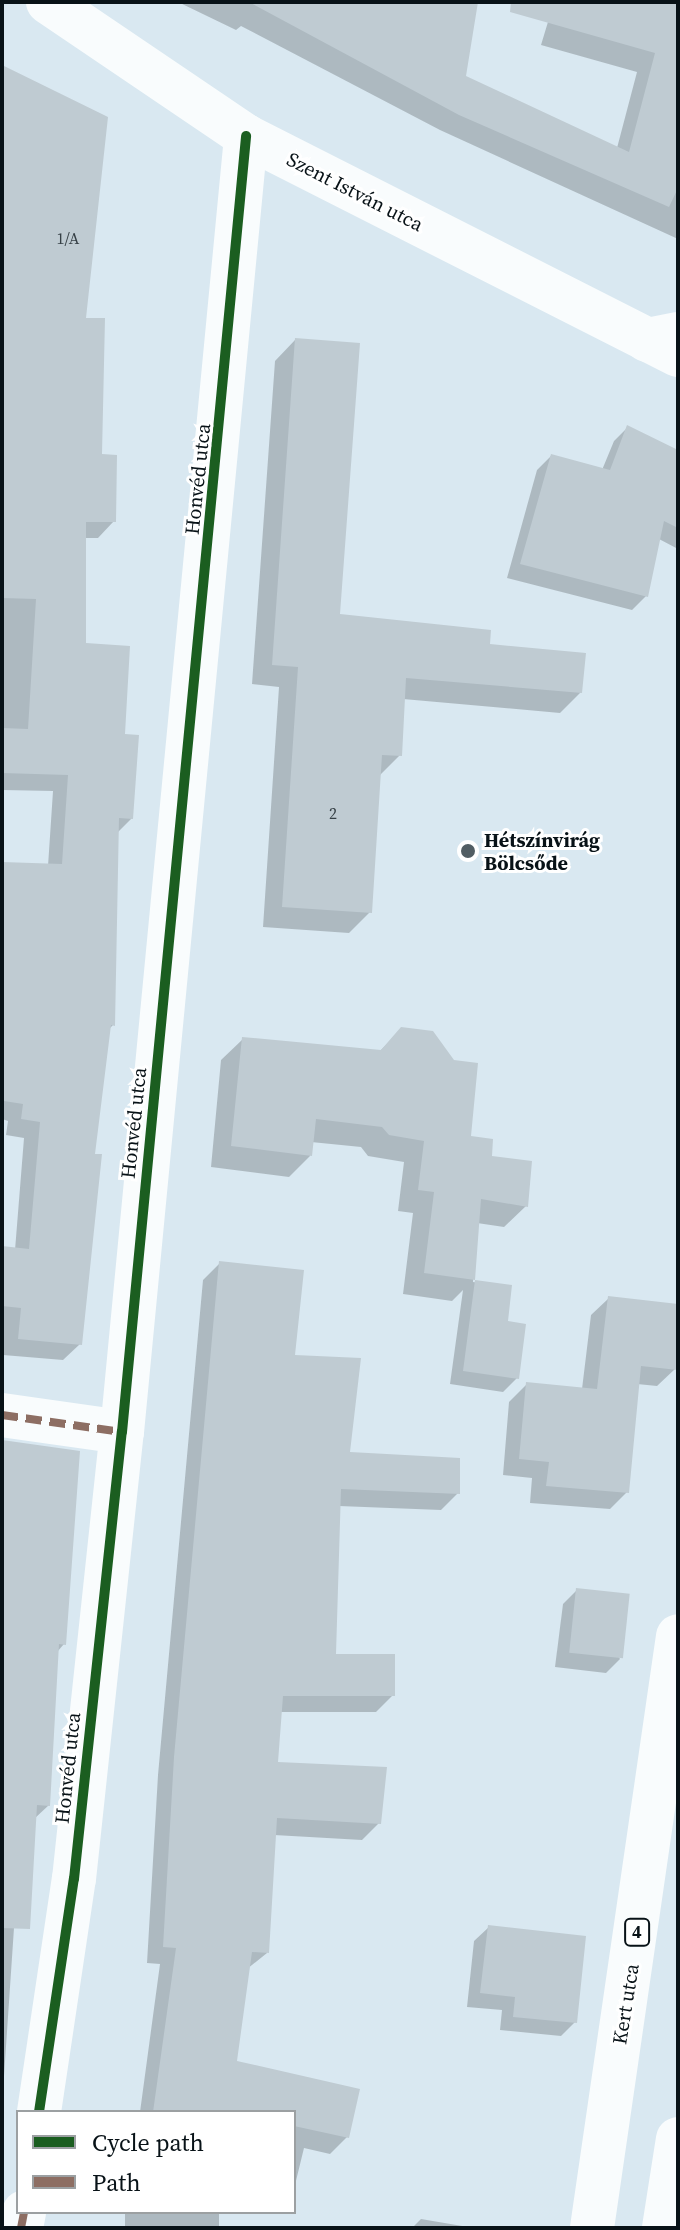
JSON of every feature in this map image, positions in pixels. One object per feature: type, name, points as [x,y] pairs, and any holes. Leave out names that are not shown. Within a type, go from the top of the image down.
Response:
[{"type":"street","name":"Szent István utca","points":[[48,2],[246,136],[668,343]]},
{"type":"street","name":"Honvéd utca","points":[[39,2110],[74,1879],[122,1432],[246,136]]},
{"type":"street","points":[[2,1415],[122,1432]]},
{"type":"street","name":"Kert utca","points":[[592,2228],[678,1636]]},
{"type":"street","points":[[664,2228],[678,2139]]},
{"type":"building","points":[[249,2],[478,2],[466,76],[629,152],[655,53],[510,12],[511,2],[678,2],[678,188],[669,207],[459,115]]},
{"type":"building","points":[[2,65],[108,117],[86,318],[105,318],[102,454],[117,455],[116,522],[86,522],[86,643],[130,646],[125,734],[139,735],[133,819],[119,818],[115,1026],[111,1025],[95,1154],[102,1154],[82,1345],[18,1339],[21,1308],[2,1306],[2,1246],[29,1249],[40,1122],[21,1119],[23,1104],[4,1101],[2,862],[62,864],[68,775],[2,773],[2,728],[28,729],[36,599],[2,598]]},
{"type":"building","points":[[295,338],[360,343],[340,614],[491,630],[490,644],[586,653],[582,693],[406,678],[402,756],[382,755],[372,913],[282,907],[298,667],[272,665]]},
{"type":"building","points":[[627,425],[678,450],[678,528],[664,521],[648,597],[520,564],[551,454],[610,470]]},
{"type":"building","points":[[401,1027],[433,1031],[454,1060],[478,1063],[471,1136],[493,1139],[492,1156],[532,1161],[528,1207],[481,1199],[475,1280],[424,1273],[434,1192],[418,1190],[424,1141],[389,1135],[382,1127],[316,1119],[312,1156],[231,1146],[242,1037],[381,1050]]},
{"type":"building","points":[[219,1261],[304,1270],[295,1355],[361,1358],[350,1452],[460,1458],[460,1494],[341,1489],[336,1654],[395,1654],[395,1696],[283,1696],[278,1762],[387,1767],[381,1824],[277,1818],[269,1953],[252,1952],[237,2061],[360,2089],[349,2138],[296,2126],[296,2110],[153,2110],[176,1948],[163,1947],[174,1757]]},
{"type":"building","points":[[475,1280],[512,1285],[508,1321],[526,1324],[519,1379],[463,1371]]},
{"type":"building","points":[[608,1296],[678,1304],[678,1370],[641,1366],[629,1493],[546,1486],[549,1462],[519,1459],[526,1382],[597,1389]]},
{"type":"building","points":[[2,1440],[80,1451],[66,1645],[59,1644],[50,1806],[37,1805],[30,1929],[2,1928]]},
{"type":"building","points":[[576,1588],[630,1594],[623,1658],[569,1653]]},
{"type":"building","points":[[488,1925],[586,1936],[577,2023],[513,2017],[515,1997],[480,1993]]},
{"type":"marked path","points":[[2,1415],[122,1432],[121,1437]]},
{"type":"marked path","points":[[21,2228],[24,2214]]},
{"type":"cycle path","points":[[39,2110],[74,1879],[122,1432],[246,136]]},
{"type":"place","name":"Hétszínvirág Bölcsőde","points":[[468,851]]}]
